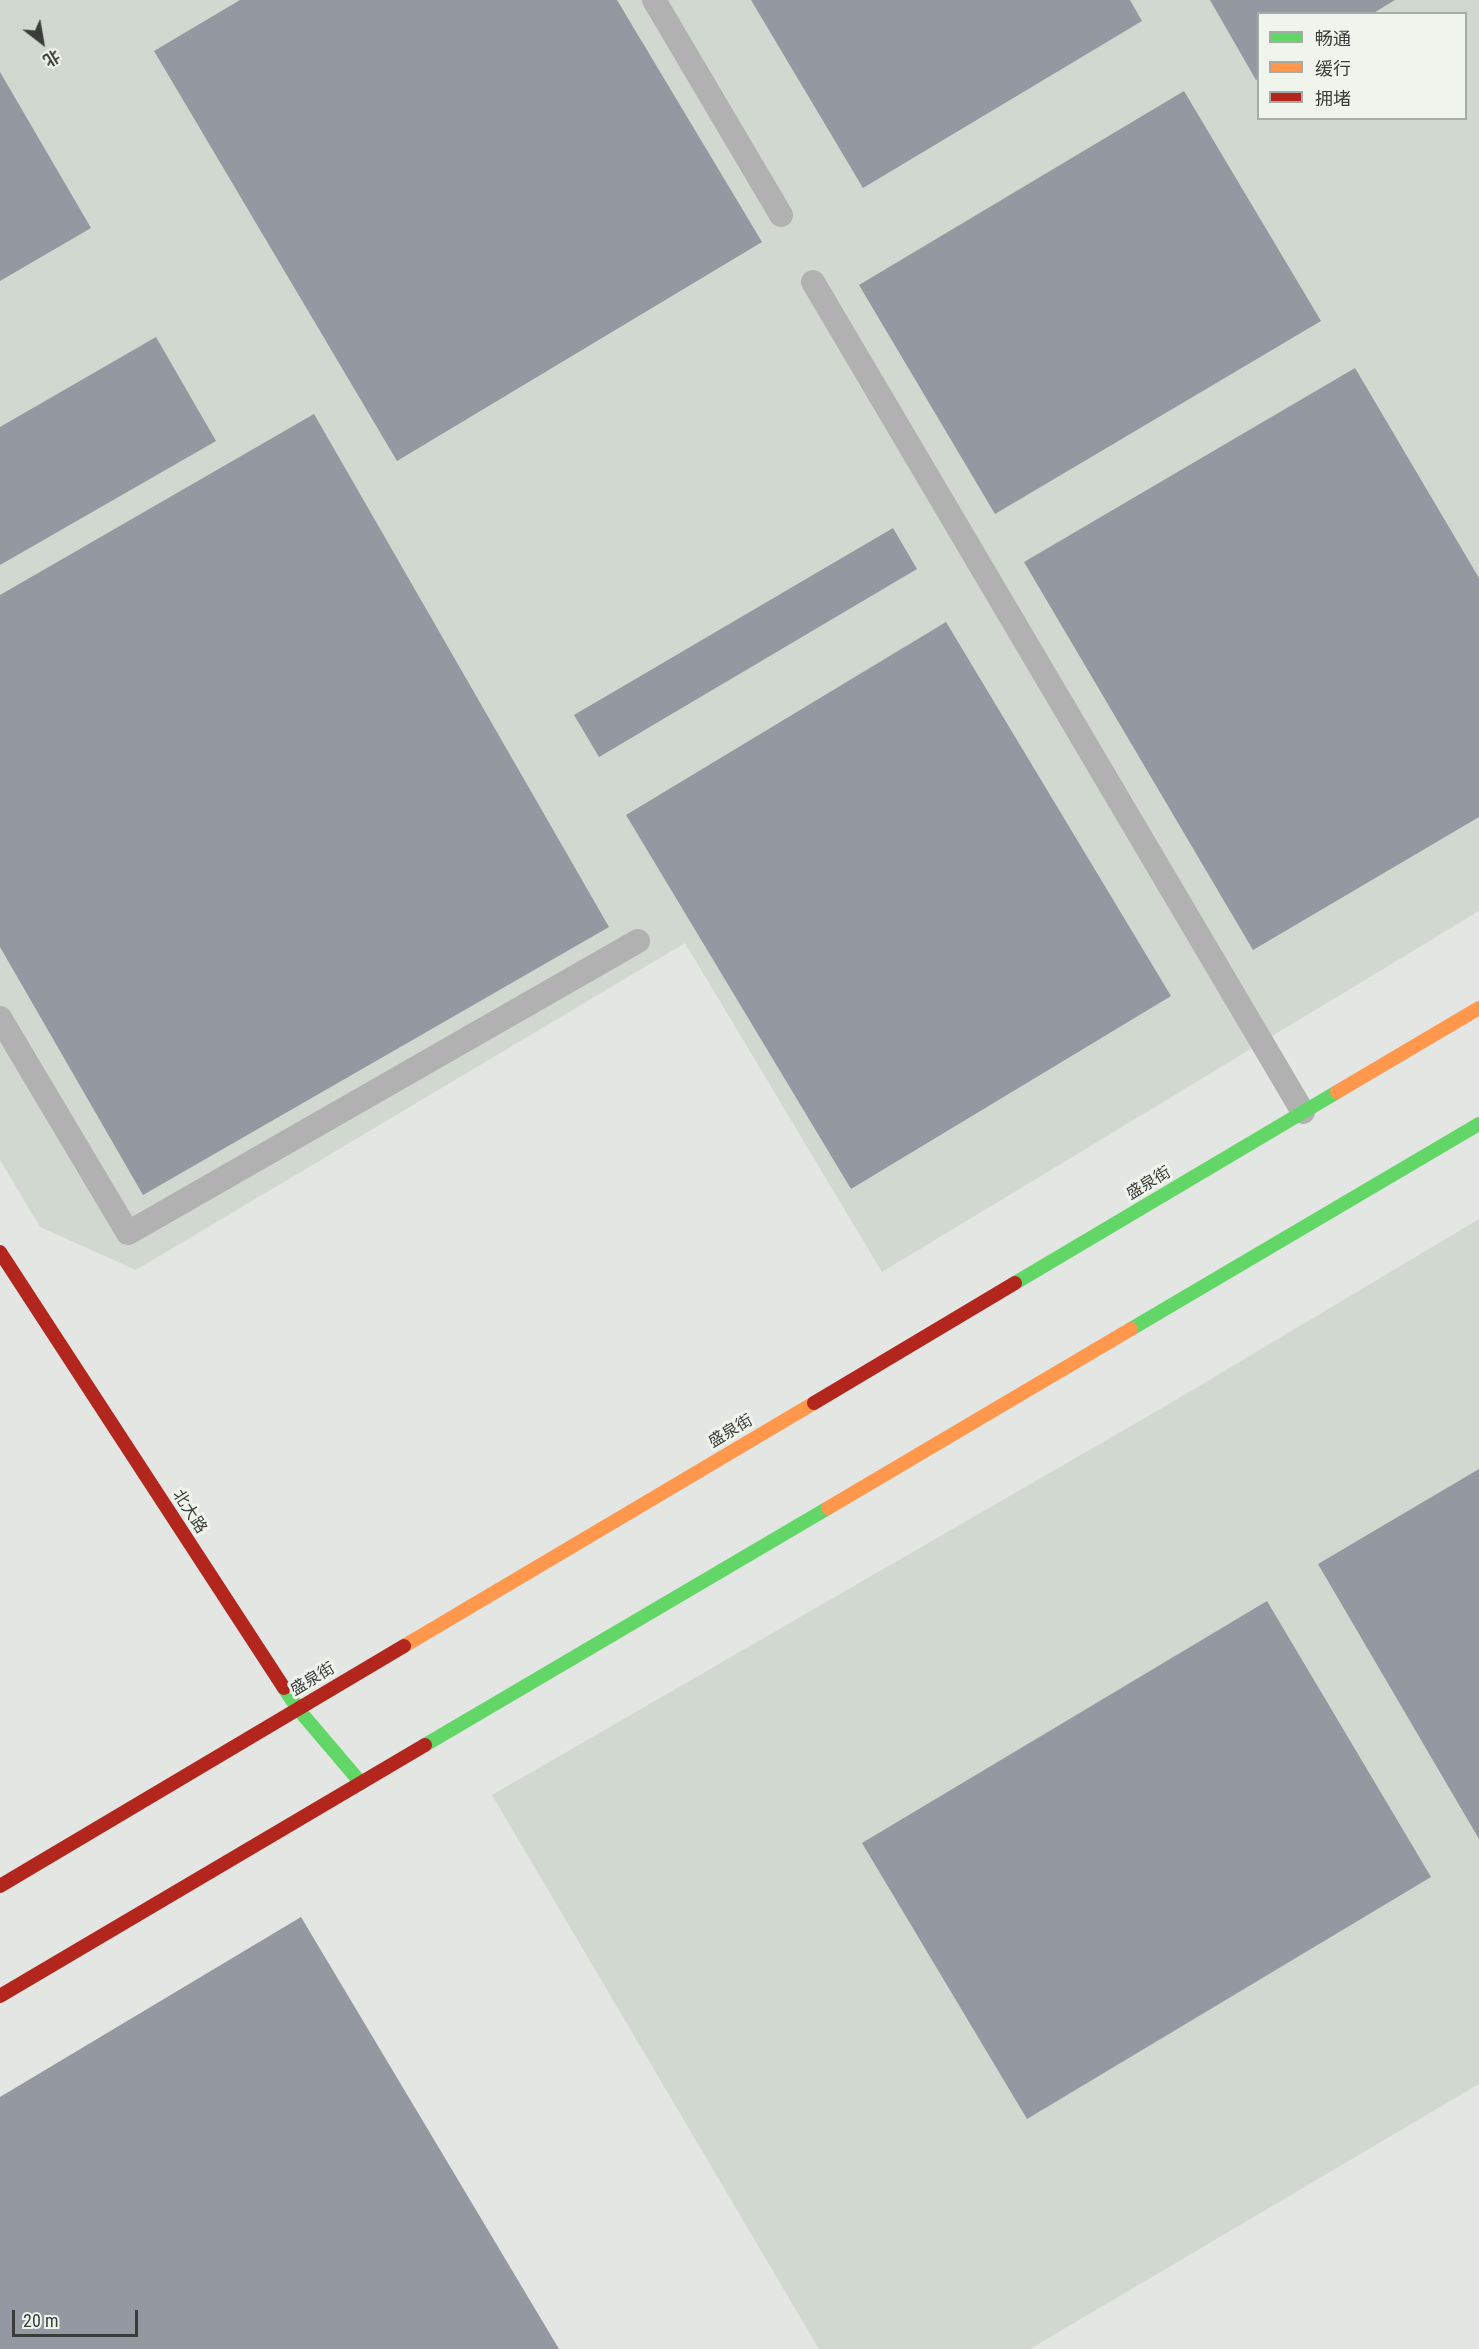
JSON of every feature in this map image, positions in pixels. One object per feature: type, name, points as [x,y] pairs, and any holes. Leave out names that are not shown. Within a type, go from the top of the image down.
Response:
[{"type":"main road","name":"盛泉街","points":[[0,1886],[1479,1008]]},
{"type":"main road","points":[[0,1996],[1479,1124]]},
{"type":"main road","name":"北大路","points":[[0,1252],[298,1709],[361,1783]]},
{"type":"lane","points":[[654,0],[781,215]]},
{"type":"lane","points":[[813,282],[1303,1112]]},
{"type":"lane","points":[[0,1018],[128,1233],[638,940]]},
{"type":"shaded area","points":[[0,0],[1479,0],[1479,911],[882,1272],[685,943],[136,1270],[40,1227],[0,1160]]},
{"type":"shaded area","points":[[1479,1219],[1479,2084],[1030,2349],[819,2349],[492,1795],[1169,1404]]},
{"type":"building","points":[[240,0],[617,0],[762,242],[397,461],[154,51]]},
{"type":"building","points":[[751,0],[1130,0],[1142,21],[863,188]]},
{"type":"building","points":[[1210,0],[1395,0],[1375,12],[1257,12],[1256,80]]},
{"type":"building","points":[[0,72],[91,228],[0,281]]},
{"type":"building","points":[[1184,91],[1321,321],[995,514],[859,285]]},
{"type":"building","points":[[156,337],[216,441],[0,565],[0,427]]},
{"type":"building","points":[[1355,368],[1479,578],[1479,817],[1253,950],[1024,562]]},
{"type":"building","points":[[314,414],[609,927],[143,1195],[0,947],[0,595]]},
{"type":"building","points":[[893,528],[917,569],[599,757],[574,715]]},
{"type":"building","points":[[946,622],[1171,996],[851,1189],[626,815]]},
{"type":"building","points":[[1479,1469],[1479,1839],[1318,1564]]},
{"type":"building","points":[[1267,1601],[1431,1877],[1027,2119],[862,1843]]},
{"type":"building","points":[[301,1917],[559,2349],[0,2349],[0,2097]]},
{"type":"traffic: fast","points":[[1015,1283],[1337,1092]]},
{"type":"traffic: fast","points":[[1131,1329],[1479,1124]]},
{"type":"traffic: fast","points":[[425,1745],[828,1508]]},
{"type":"traffic: fast","points":[[284,1688],[298,1709],[361,1783]]},
{"type":"traffic: slow","points":[[1337,1092],[1479,1008]]},
{"type":"traffic: slow","points":[[828,1508],[1131,1329]]},
{"type":"traffic: slow","points":[[404,1646],[814,1403]]},
{"type":"traffic: jam","points":[[0,1252],[284,1688]]},
{"type":"traffic: jam","points":[[814,1403],[1015,1283]]},
{"type":"traffic: jam","points":[[0,1886],[404,1646]]},
{"type":"traffic: jam","points":[[0,1996],[425,1745]]}]
